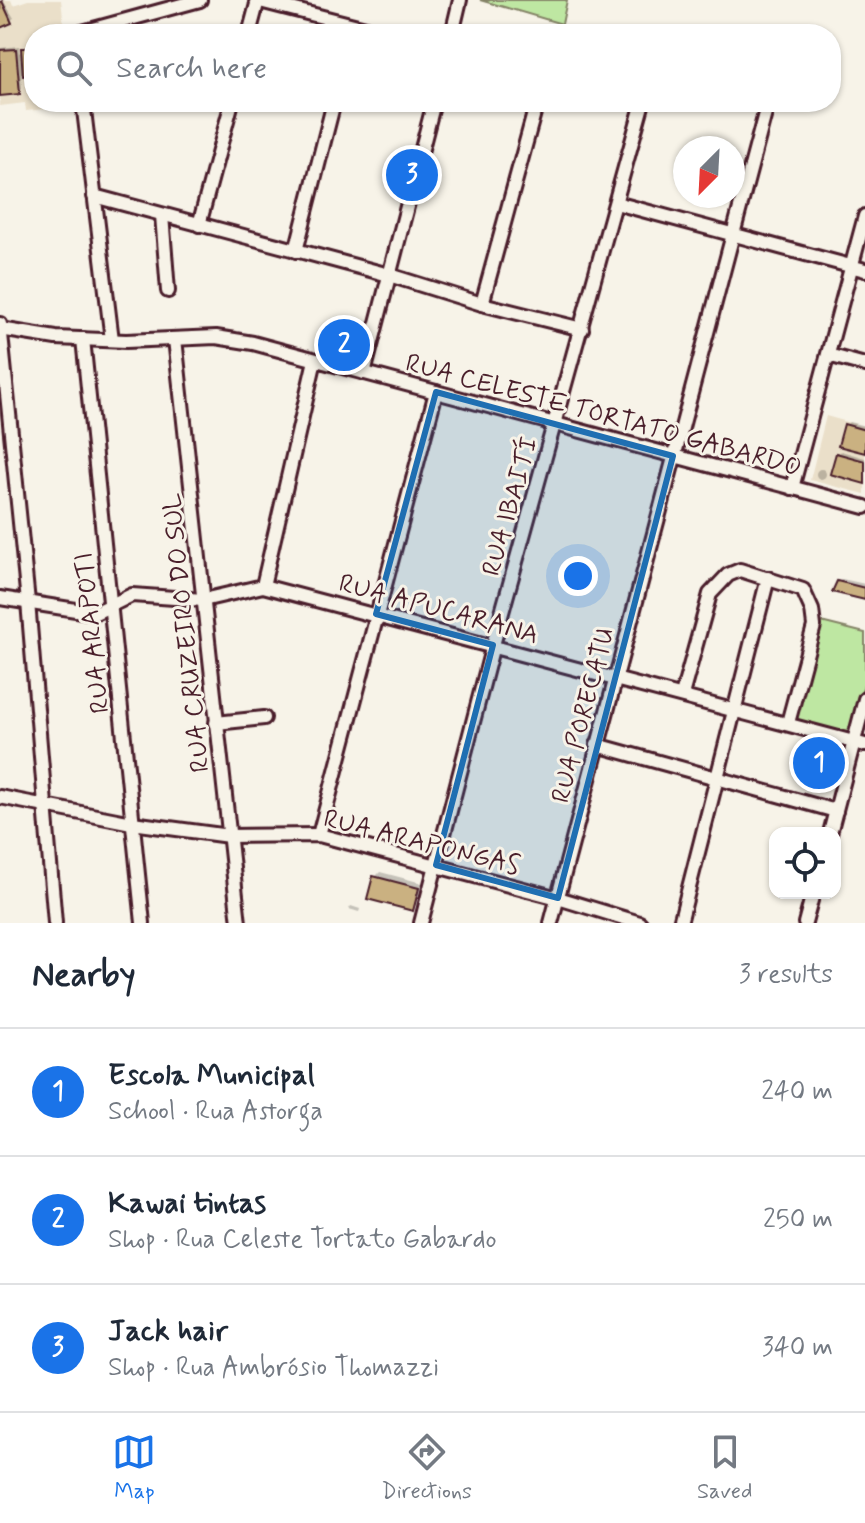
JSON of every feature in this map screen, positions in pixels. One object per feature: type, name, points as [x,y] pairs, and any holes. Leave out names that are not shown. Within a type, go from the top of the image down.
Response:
[{"type":"street","points":[[109,24],[200,0]]},
{"type":"street","points":[[251,24],[257,0],[334,24]]},
{"type":"street","points":[[454,24],[460,0]]},
{"type":"street","points":[[84,112],[112,340]]},
{"type":"street","points":[[199,225],[229,112]]},
{"type":"street","points":[[296,251],[331,112]]},
{"type":"street","points":[[364,373],[431,112]]},
{"type":"street","points":[[482,304],[534,112]]},
{"type":"street","name":"RUA IBAITÍ","points":[[421,923],[493,645],[616,203],[637,112]]},
{"type":"street","name":"RUA PORECATU","points":[[551,923],[765,112]]},
{"type":"street","points":[[94,196],[582,329]]},
{"type":"street","points":[[616,203],[865,270]]},
{"type":"street","points":[[162,215],[168,291]]},
{"type":"street","points":[[792,488],[865,216]]},
{"type":"street","points":[[0,321],[55,923]]},
{"type":"street","name":"RUA CELESTE TORTATO GABARDO","points":[[0,329],[56,338],[216,337],[253,343],[865,507]]},
{"type":"street","name":"RUA ARAPOTI","points":[[83,339],[143,923]]},
{"type":"street","name":"RUA CRUZEIRO DO SUL","points":[[175,339],[239,923]]},
{"type":"street","points":[[828,355],[865,365]]},
{"type":"street","points":[[263,586],[315,360]]},
{"type":"street","points":[[319,835],[436,392]]},
{"type":"street","points":[[682,695],[710,594],[728,575],[740,570],[803,590],[812,610],[814,626],[788,723]]},
{"type":"street","points":[[680,923],[768,578]]},
{"type":"street","name":"RUA APUCARANA","points":[[0,598],[95,613],[132,595],[203,600],[263,586],[859,743]]},
{"type":"street","points":[[832,827],[859,743],[865,699]]},
{"type":"street","points":[[216,723],[264,718]]},
{"type":"street","points":[[597,745],[836,811]]},
{"type":"street","name":"RUA ARAPONGAS","points":[[0,797],[132,823],[229,836],[319,835],[558,898],[640,923]]},
{"type":"street","points":[[805,923],[811,899]]},
{"type":"highlighted area","points":[[436,392],[673,456],[558,898],[436,865],[493,645],[376,614]]},
{"type":"shaded area","points":[[0,0],[11,0],[13,5],[28,0],[61,0],[64,24],[24,24],[24,103],[0,106]]},
{"type":"shaded area","points":[[826,416],[865,427],[865,494],[810,480]]},
{"type":"green space","points":[[480,0],[567,0],[562,24]]},
{"type":"green space","points":[[821,622],[865,633],[865,682],[848,734],[791,722]]},
{"type":"building","points":[[0,2],[12,23],[0,28]]},
{"type":"building","points":[[21,48],[24,48],[23,76]]},
{"type":"building","points":[[16,49],[20,94],[0,96],[0,50]]},
{"type":"building","points":[[844,424],[865,430],[865,453],[838,446]]},
{"type":"building","points":[[836,453],[865,461],[865,484],[830,474]]},
{"type":"building","points":[[837,581],[865,588],[865,600],[832,592]]},
{"type":"building","points":[[373,876],[419,888],[413,911],[367,899]]},
{"type":"place","name":"Jack hair","points":[[412,175]]},
{"type":"place","name":"Kawai tintas","points":[[344,345]]},
{"type":"place","name":"Escola Municipal","points":[[819,763]]}]
